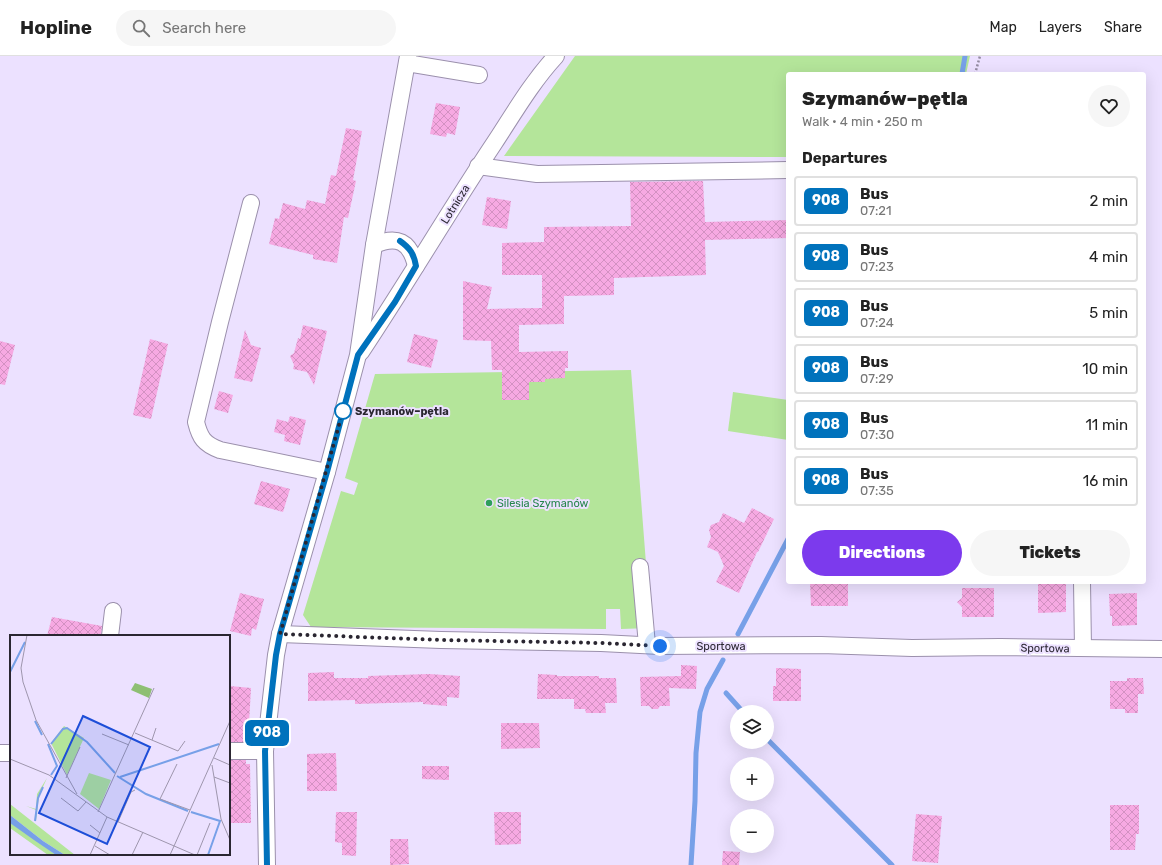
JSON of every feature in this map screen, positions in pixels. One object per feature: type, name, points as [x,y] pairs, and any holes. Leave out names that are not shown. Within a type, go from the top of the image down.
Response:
[{"type":"street","name":"Lotnicza","points":[[358,355],[395,302],[478,166],[540,74],[556,56]]},
{"type":"street","name":"Lotnicza","points":[[267,865],[265,751],[276,655],[280,634],[327,472],[358,355],[374,245],[408,59]]},
{"type":"street","points":[[408,59],[479,75]]},
{"type":"street","points":[[478,166],[537,174],[786,170]]},
{"type":"street","points":[[251,203],[216,337],[196,422],[199,434],[210,446],[220,450],[327,472]]},
{"type":"street","points":[[374,245],[392,239],[400,241],[408,246],[414,254],[416,266]]},
{"type":"street","points":[[640,567],[647,645]]},
{"type":"street","points":[[1082,584],[1083,648]]},
{"type":"street","points":[[110,635],[113,611]]},
{"type":"street","name":"Sportowa","points":[[280,634],[647,645],[821,645],[912,648],[1000,647],[1162,649]]},
{"type":"street","points":[[230,751],[265,751]]},
{"type":"path","points":[[976,72],[980,56]]},
{"type":"green space","points":[[575,56],[970,56],[966,72],[786,72],[786,157],[504,156]]},
{"type":"green space","points":[[631,370],[651,628],[621,629],[620,609],[606,609],[606,629],[311,627],[303,615],[341,491],[354,495],[358,483],[345,478],[375,374]]},
{"type":"green space","points":[[733,392],[786,400],[786,440],[728,431]]},
{"type":"building","points":[[436,103],[460,107],[455,135],[447,133],[446,137],[430,134]]},
{"type":"building","points":[[346,128],[362,131],[353,180],[356,181],[348,218],[344,217],[337,263],[313,259],[313,255],[269,244],[275,218],[279,219],[283,203],[305,209],[307,200],[325,204],[331,175],[336,176]]},
{"type":"building","points":[[703,181],[705,222],[786,220],[786,238],[705,240],[706,275],[614,278],[614,295],[564,296],[564,324],[519,325],[519,352],[568,351],[568,368],[565,368],[565,378],[545,379],[545,382],[529,382],[529,400],[502,400],[502,370],[492,370],[491,341],[463,340],[463,281],[492,287],[487,309],[542,308],[542,275],[502,275],[502,243],[544,242],[544,227],[631,226],[630,182]]},
{"type":"building","points":[[487,197],[511,201],[507,229],[482,225]]},
{"type":"building","points":[[303,325],[327,331],[314,385],[307,372],[293,369],[294,365],[290,356],[294,353],[298,338],[300,339]]},
{"type":"building","points":[[245,330],[251,345],[261,348],[252,382],[234,378]]},
{"type":"building","points":[[414,334],[438,340],[431,368],[407,362]]},
{"type":"building","points":[[150,339],[168,344],[151,419],[133,415]]},
{"type":"building","points":[[0,341],[15,345],[5,385],[0,384]]},
{"type":"building","points":[[219,391],[233,395],[228,413],[214,409]]},
{"type":"building","points":[[290,416],[306,420],[300,445],[284,441],[285,435],[274,432],[277,419],[288,422]]},
{"type":"building","points":[[261,481],[290,489],[283,512],[254,504]]},
{"type":"building","points":[[752,508],[774,519],[757,552],[739,593],[716,582],[724,566],[718,552],[707,547],[711,537],[709,530],[711,525],[719,522],[723,513],[744,523]]},
{"type":"building","points":[[810,584],[848,584],[848,606],[811,606]]},
{"type":"building","points":[[1038,584],[1066,584],[1066,612],[1038,613]]},
{"type":"building","points":[[962,588],[994,588],[994,617],[962,617],[962,607],[957,602],[962,598]]},
{"type":"building","points":[[240,593],[264,599],[256,630],[252,628],[251,636],[230,631]]},
{"type":"building","points":[[1137,593],[1137,625],[1112,626],[1109,594]]},
{"type":"building","points":[[52,617],[102,626],[101,635],[47,635]]},
{"type":"building","points":[[681,665],[697,666],[696,689],[669,688],[670,706],[660,706],[658,709],[652,709],[649,706],[641,706],[640,677],[681,676]]},
{"type":"building","points":[[776,668],[801,669],[801,701],[773,701],[773,686],[776,686]]},
{"type":"building","points":[[334,672],[334,678],[368,678],[368,676],[429,674],[460,676],[459,698],[447,697],[447,706],[423,704],[423,702],[355,704],[355,700],[308,701],[308,673]]},
{"type":"building","points":[[538,674],[616,678],[617,703],[605,703],[606,713],[586,713],[585,709],[574,709],[574,699],[537,699]]},
{"type":"building","points":[[1127,678],[1143,678],[1144,694],[1138,694],[1138,713],[1125,713],[1125,709],[1110,709],[1110,681],[1127,681]]},
{"type":"building","points":[[230,686],[251,688],[248,742],[230,742]]},
{"type":"building","points":[[501,723],[539,723],[540,748],[501,749]]},
{"type":"building","points":[[336,753],[337,791],[307,791],[307,754]]},
{"type":"building","points":[[230,760],[246,760],[246,764],[250,764],[251,823],[230,823]]},
{"type":"building","points":[[422,766],[449,766],[449,780],[422,779]]},
{"type":"building","points":[[1110,805],[1139,805],[1139,834],[1136,834],[1135,850],[1110,850]]},
{"type":"building","points":[[336,812],[357,812],[356,856],[342,855],[342,843],[335,842]]},
{"type":"building","points":[[494,812],[521,812],[521,844],[495,845]]},
{"type":"building","points":[[916,814],[942,816],[938,863],[912,861]]},
{"type":"building","points":[[390,839],[408,839],[409,864],[390,865]]},
{"type":"building","points":[[723,851],[740,853],[739,865],[722,865]]},
{"type":"waterway","points":[[962,72],[965,56]]},
{"type":"waterway","points":[[738,634],[786,543]]},
{"type":"waterway","points":[[691,865],[696,753],[700,712],[707,689],[723,660]]},
{"type":"waterway","points":[[726,693],[737,705]]},
{"type":"waterway","points":[[774,746],[892,865]]},
{"type":"bus line","name":"908","points":[[267,865],[265,751],[276,655],[280,634],[327,472],[358,355],[395,302],[416,266],[414,254],[408,246],[400,241]]},
{"type":"place","name":"Szymanów–pętla","points":[[343,411]]},
{"type":"place","name":"Silesia Szymanów","points":[[489,503]]},
{"type":"route","points":[[343,411],[280,634],[660,646]]}]
